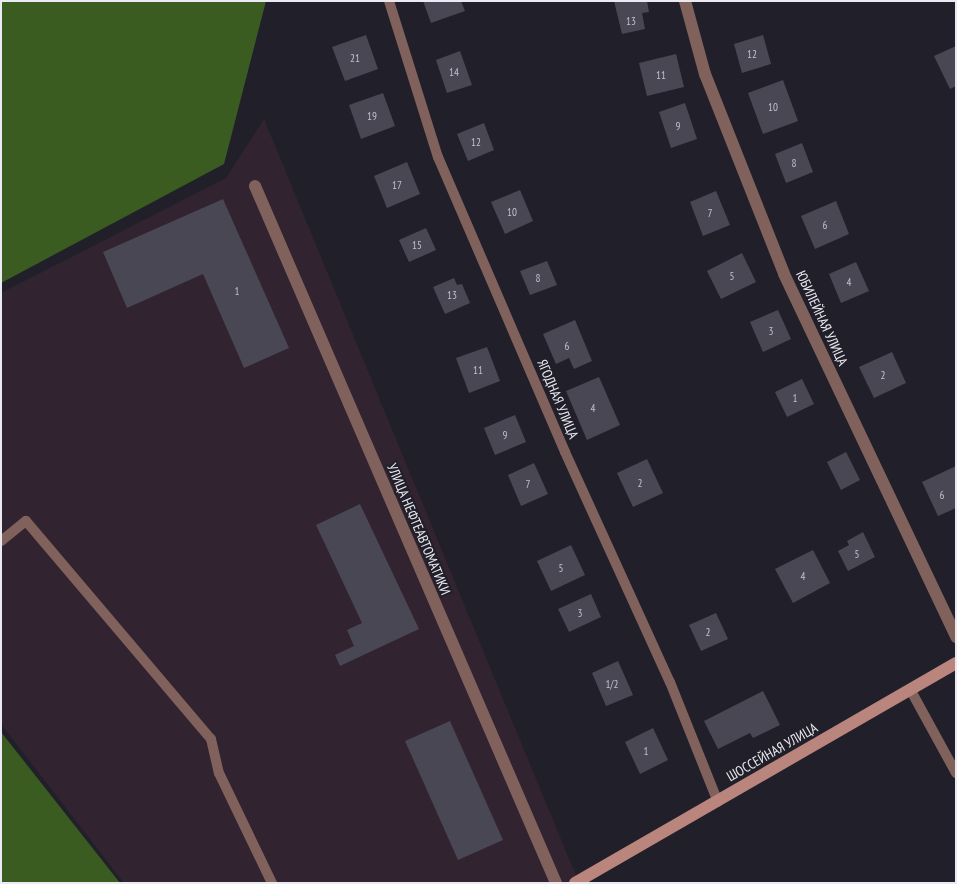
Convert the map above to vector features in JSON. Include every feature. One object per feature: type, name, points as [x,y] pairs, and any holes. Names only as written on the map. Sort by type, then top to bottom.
[{"type":"street","name":"ЮБИЛЕЙНАЯ УЛИЦА","points":[[685,1],[705,74],[784,274],[956,637]]},
{"type":"street","name":"УЛИЦА НЕФТЕАВТОМАТИКИ","points":[[255,186],[556,883]]},
{"type":"street","name":"ШОССЕЙНАЯ УЛИЦА","points":[[576,883],[956,663]]},
{"type":"lane","name":"ЯГОДНАЯ УЛИЦА","points":[[389,1],[438,157],[565,452],[670,682],[718,802]]},
{"type":"lane","points":[[1,541],[26,521],[211,739],[219,773],[272,883]]},
{"type":"lane","points":[[910,689],[956,773]]},
{"type":"shaded area","points":[[264,119],[579,883],[124,883],[1,724],[1,293],[226,178]]},
{"type":"green space","points":[[1,1],[266,1],[224,164],[1,283]]},
{"type":"green space","points":[[1,732],[120,883],[1,883]]},
{"type":"building","points":[[423,1],[461,1],[465,11],[431,23]]},
{"type":"building","points":[[614,1],[647,1],[649,12],[642,13],[645,29],[622,34]]},
{"type":"building","points":[[366,35],[378,69],[345,81],[332,47]]},
{"type":"building","points":[[763,35],[771,64],[742,73],[734,44]]},
{"type":"building","points":[[956,46],[956,86],[950,89],[934,56]]},
{"type":"building","points":[[460,51],[472,85],[447,93],[436,60]]},
{"type":"building","points":[[676,54],[684,87],[647,96],[639,63]]},
{"type":"building","points":[[783,80],[798,121],[763,134],[748,93]]},
{"type":"building","points":[[383,93],[395,126],[361,139],[349,105]]},
{"type":"building","points":[[685,103],[697,139],[671,148],[659,112]]},
{"type":"building","points":[[484,123],[494,150],[468,161],[457,134]]},
{"type":"building","points":[[802,143],[813,172],[786,183],[775,154]]},
{"type":"building","points":[[407,162],[420,194],[387,208],[374,176]]},
{"type":"building","points":[[520,190],[533,221],[505,234],[491,202]]},
{"type":"building","points":[[716,191],[730,225],[703,236],[690,202]]},
{"type":"building","points":[[223,199],[289,348],[244,368],[203,274],[127,308],[103,252]]},
{"type":"building","points":[[836,201],[849,234],[815,249],[801,216]]},
{"type":"building","points":[[426,228],[436,250],[409,262],[399,240]]},
{"type":"building","points":[[742,253],[756,282],[721,299],[707,271]]},
{"type":"building","points":[[547,261],[557,285],[530,295],[520,271]]},
{"type":"building","points":[[856,262],[869,291],[841,303],[829,274]]},
{"type":"building","points":[[454,278],[457,285],[462,284],[470,303],[445,314],[433,287]]},
{"type":"building","points":[[778,310],[791,339],[763,352],[750,322]]},
{"type":"building","points":[[575,320],[592,361],[574,369],[569,358],[556,364],[543,334]]},
{"type":"building","points":[[487,347],[500,381],[469,393],[456,358]]},
{"type":"building","points":[[892,352],[906,383],[874,398],[859,367]]},
{"type":"building","points":[[599,377],[620,425],[587,440],[566,391]]},
{"type":"building","points":[[802,379],[814,404],[787,417],[775,392]]},
{"type":"building","points":[[515,415],[526,442],[495,455],[484,428]]},
{"type":"building","points":[[846,452],[860,480],[841,490],[827,462]]},
{"type":"building","points":[[647,459],[663,493],[633,507],[617,473]]},
{"type":"building","points":[[534,463],[548,494],[521,506],[508,475]]},
{"type":"building","points":[[956,466],[956,508],[938,516],[922,482]]},
{"type":"building","points":[[360,504],[419,629],[340,666],[335,655],[354,646],[347,630],[362,623],[316,525]]},
{"type":"building","points":[[863,532],[875,557],[848,571],[838,551],[849,545],[847,541]]},
{"type":"building","points":[[571,545],[585,575],[551,591],[537,561]]},
{"type":"building","points":[[813,550],[830,583],[793,603],[775,569]]},
{"type":"building","points":[[591,594],[601,617],[569,632],[558,609]]},
{"type":"building","points":[[716,613],[728,639],[701,651],[689,625]]},
{"type":"building","points":[[618,661],[633,695],[606,706],[592,673]]},
{"type":"building","points":[[763,691],[780,725],[753,738],[750,733],[718,749],[704,721]]},
{"type":"building","points":[[450,721],[503,840],[458,860],[405,741]]},
{"type":"building","points":[[653,728],[668,760],[640,774],[625,742]]}]
